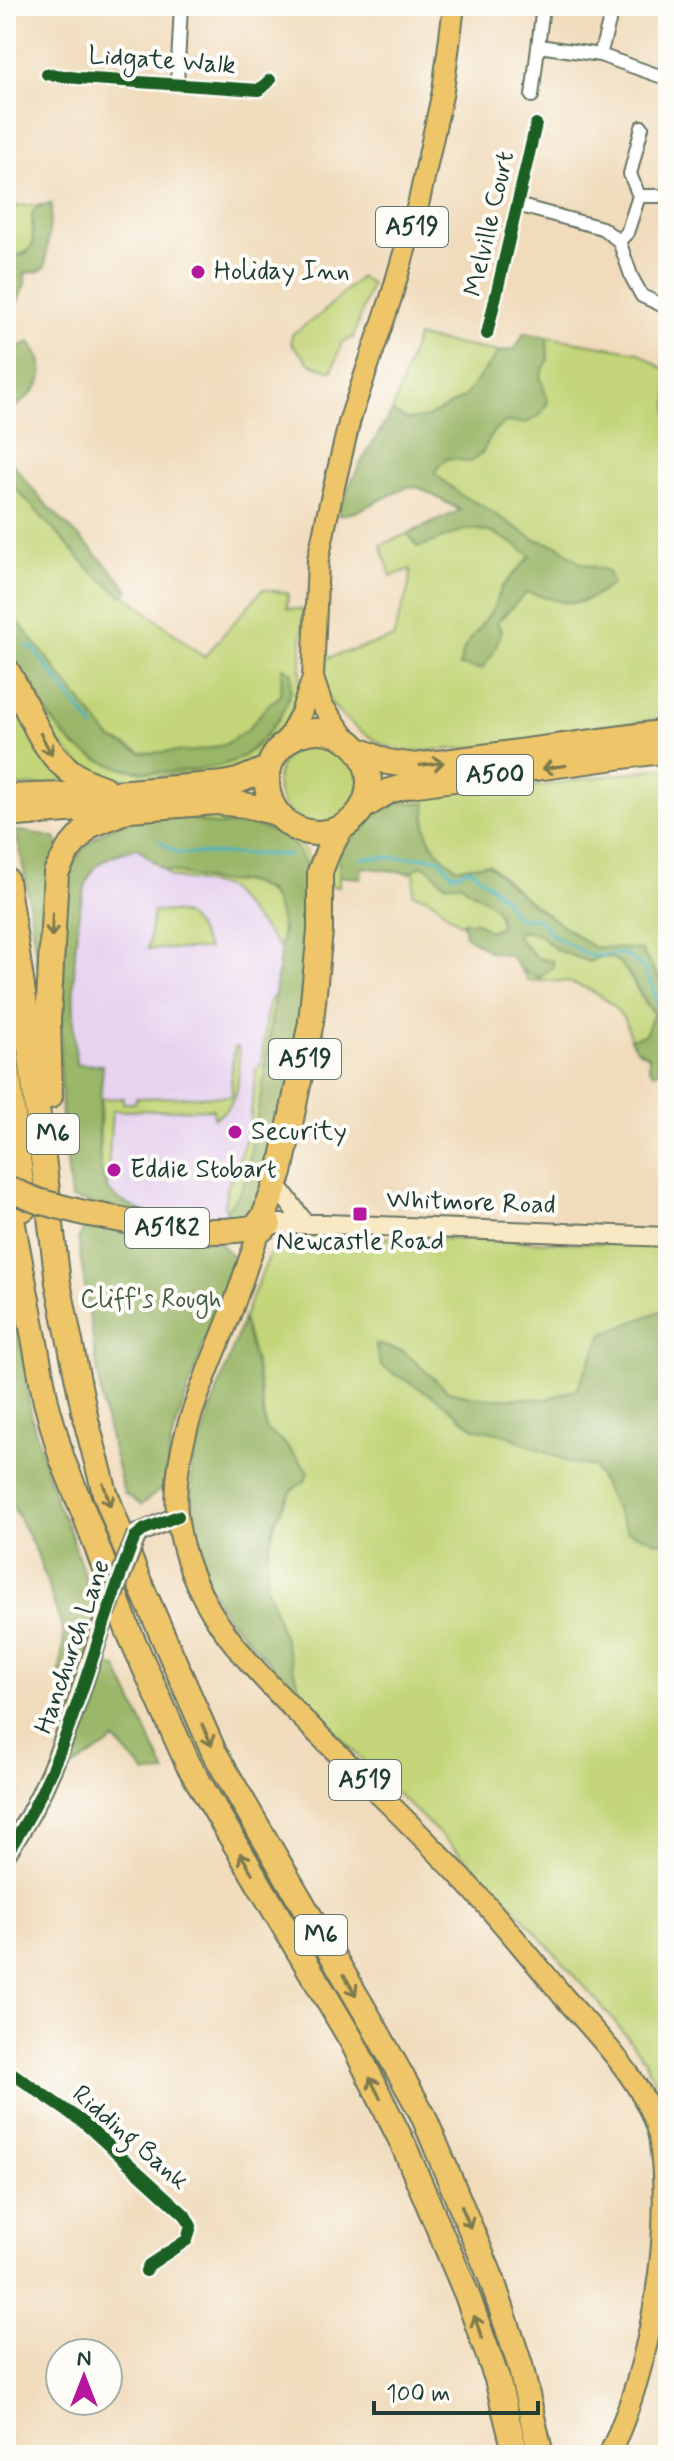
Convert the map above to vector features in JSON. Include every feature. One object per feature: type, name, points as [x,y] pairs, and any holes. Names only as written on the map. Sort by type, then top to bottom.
[{"type":"highway","name":"M6","points":[[6,669],[53,757],[83,781],[123,801],[231,803],[277,813]]},
{"type":"highway","points":[[312,731],[330,733],[352,745],[367,767],[369,777],[367,798],[354,819],[341,828],[320,834],[299,830],[277,813],[268,796],[267,777],[275,754],[286,742],[312,731]]},
{"type":"highway","name":"A500","points":[[352,745],[387,762],[415,766],[668,732]]},
{"type":"highway","name":"A500","points":[[363,807],[389,791],[410,785],[668,750]]},
{"type":"highway","name":"M6","points":[[13,806],[79,809],[238,781],[269,768]]},
{"type":"highway","name":"M6","points":[[86,1420],[53,1139],[49,1077],[48,1020],[54,883],[60,865],[77,837],[123,801]]},
{"type":"highway","name":"A519","points":[[320,872],[341,828]]},
{"type":"highway","name":"A519","points":[[261,1226],[272,1173],[283,1156],[311,1022],[320,931],[320,872],[313,852],[299,830]]},
{"type":"highway","name":"M6","points":[[6,880],[25,1007],[58,1283],[86,1420],[105,1493],[136,1575],[214,1752],[423,2115],[492,2280],[520,2365],[541,2455]]},
{"type":"highway","name":"M6","points":[[6,1058],[21,1191],[47,1366],[87,1520]]},
{"type":"highway","name":"A519","points":[[261,1226],[282,1192],[287,1175],[283,1156]]},
{"type":"highway","name":"M6","points":[[6,1187],[46,1402],[62,1459],[128,1630],[188,1764],[352,2041],[403,2144],[467,2295],[497,2379],[516,2455]]},
{"type":"highway","name":"A5182","points":[[6,1187],[38,1201],[84,1213],[193,1232],[215,1233],[261,1226]]},
{"type":"main road","name":"A519","points":[[286,742],[301,713],[313,678],[318,560],[344,442],[419,201],[443,91],[454,6]]},
{"type":"main road","name":"A519","points":[[313,678],[322,705],[352,745]]},
{"type":"main road","points":[[282,1192],[305,1224]]},
{"type":"main road","name":"Whitmore Road","points":[[261,1226],[305,1224],[668,1237]]},
{"type":"main road","name":"A519","points":[[261,1226],[234,1276],[236,1299],[183,1444],[176,1494],[190,1570],[205,1601],[238,1651],[470,1887],[588,2025],[646,2102],[659,2135],[664,2169],[667,2217],[664,2267],[657,2311],[632,2399],[609,2455]]},
{"type":"main road","name":"Hanchurch Lane","points":[[6,1854],[25,1827],[43,1791],[72,1720],[106,1613],[137,1534],[178,1516]]},
{"type":"street","points":[[177,84],[181,6]]},
{"type":"street","points":[[532,96],[543,6]]},
{"type":"street","points":[[600,55],[609,22],[609,6]]},
{"type":"street","points":[[539,46],[600,55],[668,79]]},
{"type":"street","name":"Lidgate Walk","points":[[47,74],[259,90],[270,80]]},
{"type":"street","name":"Melville Court","points":[[487,334],[536,124]]},
{"type":"street","points":[[619,241],[627,233],[639,196],[630,174],[642,127]]},
{"type":"street","points":[[639,196],[668,196]]},
{"type":"street","points":[[517,205],[602,228],[619,241],[642,296],[668,308]]},
{"type":"street","name":"Ridding Bank","points":[[6,2069],[83,2122],[185,2215],[191,2226],[187,2240],[149,2265],[146,2271]]},
{"type":"shaded area","name":"Eddie Stobart","points":[[138,848],[172,877],[226,887],[280,948],[265,1073],[235,1225],[151,1215],[123,1203],[107,1188],[99,1168],[103,1065],[76,1065],[74,974],[81,901],[93,870],[111,855]]},
{"type":"green space","points":[[52,204],[38,207],[34,242],[30,248],[6,258],[6,207]]},
{"type":"green space","points":[[52,204],[45,267],[25,273],[25,284],[17,303],[6,304],[6,258],[26,254],[33,245],[32,213],[38,207]]},
{"type":"green space","points":[[360,277],[371,284],[353,338],[342,342],[332,371],[310,364],[291,343],[292,334],[321,314]]},
{"type":"green space","points":[[524,333],[638,352],[668,372],[668,718],[556,733],[523,744],[408,752],[397,750],[363,732],[333,706],[325,688],[324,659],[393,638],[411,569],[391,576],[381,545],[461,511],[420,488],[409,486],[355,512],[338,515],[392,412],[417,337],[520,356]]},
{"type":"green space","points":[[524,333],[547,337],[548,360],[540,376],[548,402],[540,415],[526,423],[506,422],[493,432],[482,453],[471,462],[448,458],[435,474],[462,496],[534,539],[559,546],[579,562],[608,571],[612,584],[590,599],[571,603],[527,592],[497,622],[501,631],[494,652],[482,669],[459,666],[465,647],[493,609],[502,587],[531,556],[501,537],[475,529],[418,547],[408,534],[461,510],[420,488],[409,486],[355,512],[338,515],[355,475],[392,412],[408,420],[428,417],[463,398],[499,352],[515,349]]},
{"type":"green space","points":[[30,342],[42,366],[42,375],[34,391],[6,415],[6,374],[15,348]]},
{"type":"green space","points":[[6,456],[42,500],[129,590],[122,596],[91,571],[6,481]]},
{"type":"green space","points":[[6,472],[94,570],[204,657],[263,589],[288,593],[287,608],[303,610],[300,691],[288,721],[253,760],[235,769],[216,773],[118,779],[85,767],[58,741],[6,656],[6,643],[22,674],[75,747],[166,772],[207,767],[236,759],[279,719],[291,692],[281,696],[269,715],[204,760],[126,758],[6,623]]},
{"type":"green space","points":[[6,606],[110,738],[142,753],[196,751],[224,745],[248,729],[280,696],[283,667],[292,672],[290,693],[281,714],[268,732],[236,760],[197,770],[166,772],[115,766],[77,748],[37,698],[6,642]]},
{"type":"green space","points":[[6,690],[78,785],[6,786]]},
{"type":"green space","points":[[318,742],[334,746],[347,754],[355,767],[359,783],[355,799],[347,812],[334,820],[318,824],[302,820],[289,812],[281,799],[277,783],[281,767],[289,754],[302,746]]},
{"type":"green space","points":[[668,767],[668,993],[641,950],[593,947],[528,901],[489,864],[457,868],[447,861],[430,841],[425,803],[399,803],[343,847],[339,856],[339,887],[328,886],[329,865],[351,831],[396,798],[457,790],[524,788]]},
{"type":"green space","points":[[399,803],[426,803],[430,840],[441,855],[457,868],[488,864],[528,901],[593,947],[641,950],[668,993],[668,1075],[659,1070],[654,1073],[649,1068],[649,1056],[636,1049],[630,1039],[645,1035],[654,1013],[628,972],[611,958],[601,957],[589,962],[557,950],[537,933],[520,931],[516,936],[537,958],[553,961],[553,967],[539,978],[522,971],[510,956],[489,951],[465,935],[463,922],[477,922],[489,931],[500,926],[493,906],[462,884],[445,884],[421,865],[410,873],[362,867],[361,878],[339,876],[339,856],[343,847],[384,807]]},
{"type":"green space","points":[[214,812],[256,816],[297,840],[310,863],[308,890],[228,826],[178,816]]},
{"type":"green space","points":[[178,816],[214,825],[252,825],[280,834],[295,846],[306,866],[310,935],[294,1055],[266,1185],[246,1218],[229,1219],[226,1211],[241,1191],[247,1171],[265,1073],[283,931],[276,904],[268,891],[248,882],[213,881],[163,869],[137,848],[103,861],[94,869],[86,885],[80,907],[74,963],[75,1045],[76,1064],[103,1065],[99,1148],[103,1179],[117,1198],[151,1215],[71,1199],[62,1116],[60,1057],[65,883],[80,853],[96,837],[115,825],[145,817]]},
{"type":"green space","points":[[16,831],[55,838],[59,848],[46,964],[37,965]]},
{"type":"green space","points":[[421,865],[445,884],[462,884],[487,901],[497,911],[500,926],[489,932],[477,922],[464,925],[430,899],[413,894],[415,874],[410,873]]},
{"type":"green space","points":[[163,869],[212,881],[240,881],[259,887],[278,908],[280,948],[226,887],[171,877]]},
{"type":"green space","points":[[153,911],[183,914],[193,922],[208,949],[148,949]]},
{"type":"green space","points":[[520,931],[537,933],[557,950],[611,958],[623,965],[646,1005],[655,1013],[645,1035],[630,1039],[628,1028],[616,1009],[588,989],[567,982],[528,980],[522,971],[539,977],[537,958],[516,936]]},
{"type":"green space","points":[[274,996],[265,1073],[247,1171],[241,1191],[226,1211],[227,1186],[249,1128],[256,1070],[262,1061],[266,1016]]},
{"type":"green space","points":[[235,1047],[239,1051],[237,1089],[230,1105],[214,1118],[213,1109],[112,1111],[107,1188],[99,1168],[101,1099],[123,1098],[123,1103],[135,1103],[136,1098],[232,1096],[231,1072]]},
{"type":"green space","name":"Cliff's Rough","points":[[85,1227],[147,1237],[218,1242],[233,1257],[171,1442],[164,1487],[141,1505],[124,1493],[104,1415],[78,1239]]},
{"type":"green space","points":[[278,1235],[668,1245],[668,2115],[645,2060],[607,2012],[501,1893],[303,1699],[266,1584],[267,1555],[275,1521],[292,1489],[305,1481],[308,1471],[283,1442],[266,1431],[256,1367],[243,1319]]},
{"type":"green space","points":[[6,1250],[32,1419],[57,1504],[70,1531],[98,1619],[86,1649],[104,1665],[117,1668],[166,1773],[146,1774],[115,1740],[54,1780],[70,1728],[69,1696],[60,1674],[64,1634],[37,1553],[6,1493]]},
{"type":"green space","points":[[668,1308],[668,1542],[658,1542],[627,1531],[594,1467],[570,1463],[506,1435],[474,1428],[438,1399],[381,1366],[375,1344],[403,1351],[448,1391],[479,1398],[547,1399],[577,1389],[603,1334]]},
{"type":"green space","points":[[243,1319],[256,1367],[266,1430],[283,1442],[308,1471],[305,1481],[292,1490],[275,1521],[267,1555],[266,1584],[303,1699],[225,1615],[195,1552],[191,1466]]},
{"type":"waterway","points":[[26,647],[32,647],[94,728]]},
{"type":"waterway","points":[[160,842],[178,853],[289,855]]},
{"type":"waterway","points":[[361,858],[429,857],[440,859],[452,874],[471,869],[502,896],[519,918],[537,918],[554,936],[590,956],[624,954],[645,969],[661,1018],[663,1045],[668,1052]]},
{"type":"cycle path","points":[[47,74],[259,90],[270,80]]},
{"type":"cycle path","points":[[487,334],[536,124]]},
{"type":"cycle path","points":[[6,1854],[48,1779],[64,1740],[135,1537],[145,1529],[178,1516]]},
{"type":"cycle path","points":[[6,2069],[83,2122],[185,2215],[191,2226],[187,2240],[149,2265],[146,2271]]},
{"type":"place","name":"Holiday Inn","points":[[198,272]]},
{"type":"place","name":"Security","points":[[235,1132]]},
{"type":"place","name":"Eddie Stobart","points":[[114,1170]]},
{"type":"place","name":"Newcastle Road","points":[[360,1214]]}]
